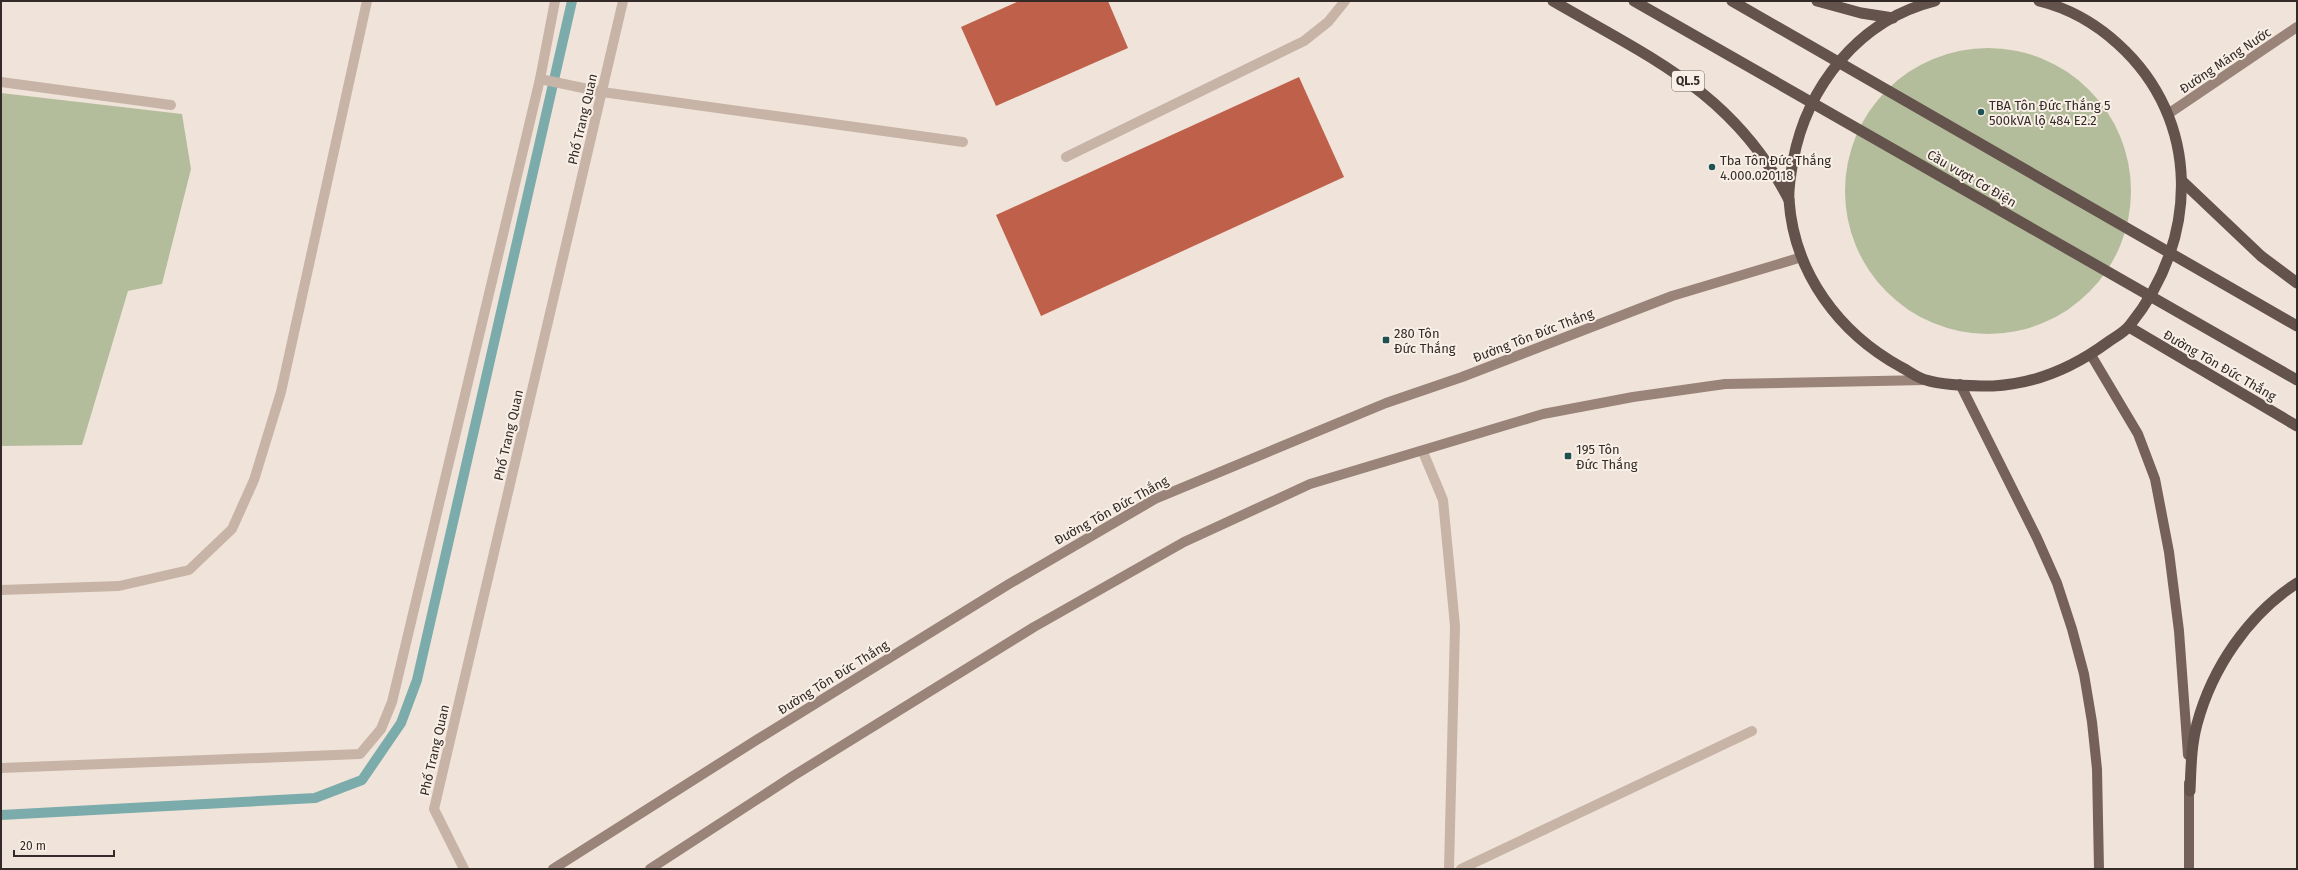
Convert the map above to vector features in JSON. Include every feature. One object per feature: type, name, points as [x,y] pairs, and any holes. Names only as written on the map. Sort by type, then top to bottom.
[{"type":"highway","name":"QL.5","points":[[1553,1],[1669,68],[1700,90],[1744,131],[1776,174],[1789,200]]},
{"type":"highway","name":"Cầu vượt Cơ Điện","points":[[1634,1],[2297,380]]},
{"type":"highway","points":[[1732,1],[2297,326]]},
{"type":"highway","points":[[1817,1],[1861,13],[1893,18]]},
{"type":"highway","points":[[1935,1],[1922,4],[1893,18],[1860,41],[1843,57],[1823,82],[1807,110],[1797,140],[1789,200],[1794,230],[1802,257],[1813,284],[1829,308],[1848,330],[1870,348],[1926,380],[1994,386],[2028,381],[2060,371],[2091,355],[2129,327],[2160,280],[2173,248],[2181,215],[2182,181],[2178,147],[2168,114],[2152,84],[2131,56],[2106,34],[2077,16],[2046,2]]},
{"type":"highway","points":[[2182,181],[2261,256],[2297,284]]},
{"type":"highway","name":"Đường Tôn Đức Thắng","points":[[2129,327],[2297,426]]},
{"type":"highway","points":[[2190,791],[2191,758],[2196,725],[2207,694],[2222,664],[2240,636],[2261,612],[2297,583]]},
{"type":"main road","name":"Đường Máng Nước","points":[[2168,114],[2297,27]]},
{"type":"main road","name":"Đường Tôn Đức Thắng","points":[[553,869],[758,739],[1003,588],[1155,499],[1386,403],[1462,377],[1672,296],[1802,257]]},
{"type":"main road","points":[[2091,355],[2138,434],[2155,479],[2169,552],[2179,631],[2186,711],[2190,791],[2189,869]]},
{"type":"main road","points":[[650,869],[793,776],[1021,636],[1184,542],[1310,484],[1423,452],[1469,435],[1543,414],[1671,392],[1724,384],[1926,380]]},
{"type":"main road","points":[[1960,384],[2037,538],[2057,583],[2072,629],[2084,674],[2092,722],[2097,769],[2098,869]]},
{"type":"street","points":[[1,590],[119,586],[189,570],[232,529],[254,480],[281,392],[367,1]]},
{"type":"street","points":[[1,768],[360,754],[381,729],[394,694],[544,79],[555,1]]},
{"type":"street","name":"Phố Trang Quan","points":[[464,869],[434,809],[623,1]]},
{"type":"street","points":[[1066,157],[1304,41],[1328,22],[1345,1]]},
{"type":"street","points":[[544,79],[602,92],[963,142]]},
{"type":"street","points":[[1,82],[171,105]]},
{"type":"street","points":[[1423,452],[1443,500],[1455,626],[1449,869]]},
{"type":"street","points":[[1461,869],[1752,731]]},
{"type":"green space","points":[[1988,48],[2016,51],[2043,59],[2079,80],[2099,100],[2114,124],[2125,149],[2131,191],[2128,219],[2120,246],[2099,282],[2079,302],[2055,317],[2030,328],[1988,334],[1960,331],[1933,323],[1897,302],[1877,282],[1862,258],[1851,233],[1845,191],[1848,163],[1856,136],[1877,100],[1897,80],[1921,65],[1946,54]]},
{"type":"green space","points":[[1,93],[182,114],[191,169],[162,284],[128,291],[82,445],[1,446]]},
{"type":"building","points":[[1019,1],[1108,1],[1128,48],[996,106],[961,27]]},
{"type":"building","points":[[1299,77],[1344,177],[1041,316],[996,215]]},
{"type":"waterway","points":[[1,815],[315,798],[362,780],[401,723],[417,680],[572,1]]},
{"type":"place","name":"TBA Tôn Đức Thắng 5 500kVA lộ 484 E2.2","points":[[1981,112]]},
{"type":"place","name":"Tba Tôn Đức Thắng 4.000.020118","points":[[1712,167]]},
{"type":"place","name":"280 Tôn Đức Thắng","points":[[1386,340]]},
{"type":"place","name":"195 Tôn Đức Thắng","points":[[1568,456]]}]
